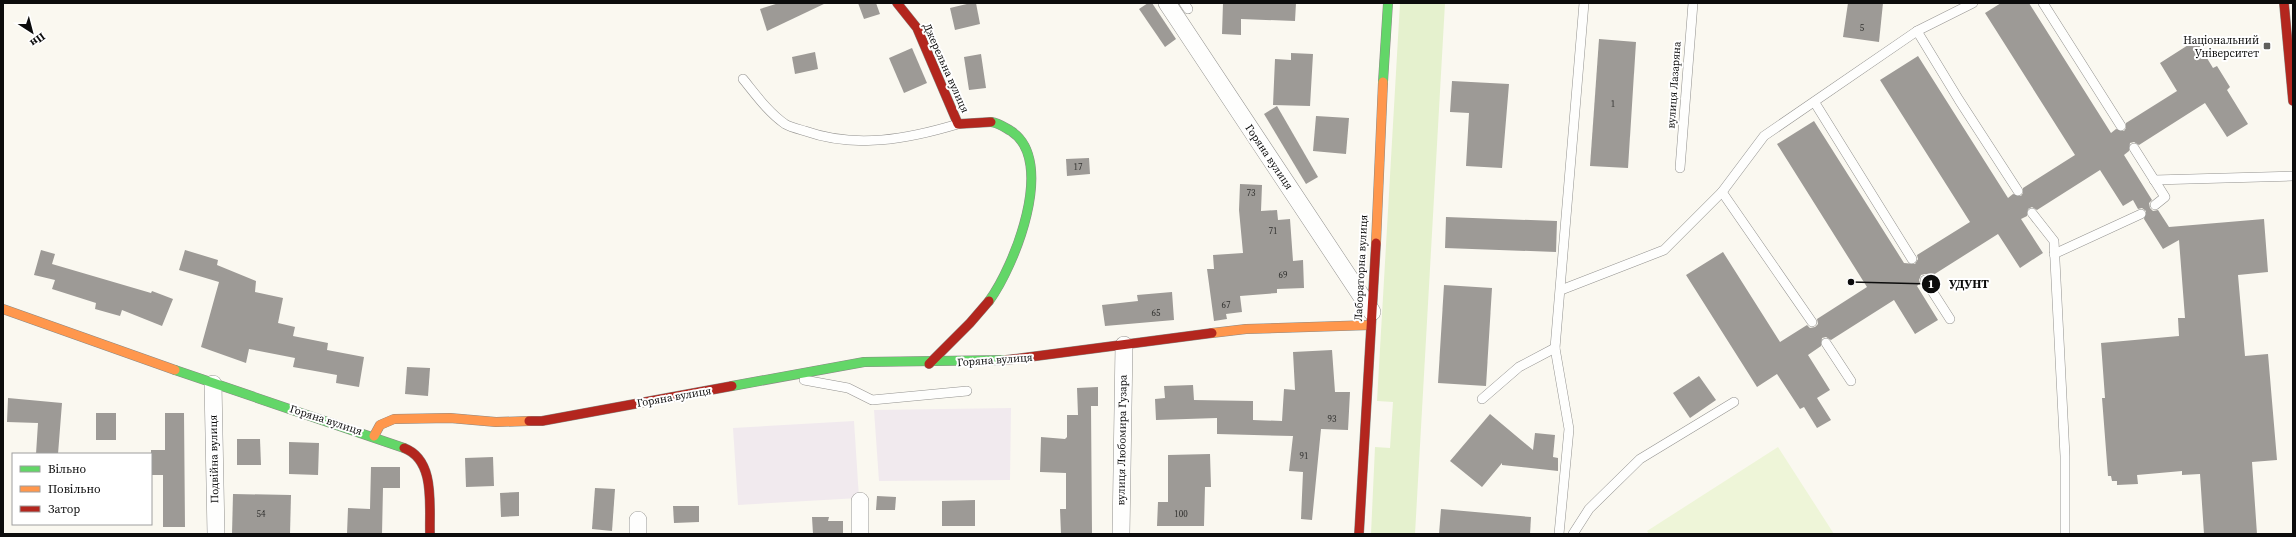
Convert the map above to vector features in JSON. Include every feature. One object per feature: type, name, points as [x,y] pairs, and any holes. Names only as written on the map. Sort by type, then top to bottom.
[{"type":"street","name":"Джерельна вулиця","points":[[897,3],[917,28],[958,124]]},
{"type":"street","name":"Горяна вулиця","points":[[3,309],[213,384],[374,436],[380,425],[394,419],[450,418],[496,422],[542,421],[864,362],[929,364],[993,362],[1246,329],[1371,318],[1166,3]]},
{"type":"street","name":"Лабораторна вулиця","points":[[1359,534],[1381,108],[1388,3]]},
{"type":"street","points":[[2284,3],[2293,101]]},
{"type":"street","points":[[929,364],[990,299],[1006,276],[1018,246],[1032,190],[1026,147],[1015,132],[999,123],[958,124]]},
{"type":"street","name":"вулиця Любомира Гузара","points":[[1120,534],[1124,345]]},
{"type":"street","name":"Подвійна вулиця","points":[[213,384],[216,534]]},
{"type":"street","points":[[374,436],[410,450],[419,458],[426,472],[429,491],[430,534]]},
{"type":"street","points":[[860,501],[860,534]]},
{"type":"lane","points":[[1559,534],[1570,430],[1555,348],[1561,290],[1565,213],[1584,3]]},
{"type":"lane","name":"вулиця Лазаряна","points":[[1680,168],[1693,3]]},
{"type":"lane","points":[[1561,290],[1664,250],[1722,192],[1764,136],[1815,103],[1917,31],[1973,3]]},
{"type":"lane","points":[[2043,3],[2121,126]]},
{"type":"lane","points":[[1917,31],[1959,100],[2018,191]]},
{"type":"lane","points":[[743,79],[771,113],[786,125],[813,134],[843,140],[871,142],[909,136],[958,124]]},
{"type":"lane","points":[[1815,103],[1912,259]]},
{"type":"lane","points":[[2134,148],[2165,197],[2155,205]]},
{"type":"lane","points":[[2154,180],[2293,176]]},
{"type":"lane","points":[[1722,192],[1812,322]]},
{"type":"lane","points":[[2032,213],[2054,241],[2065,456],[2065,534]]},
{"type":"lane","points":[[2054,254],[2142,214]]},
{"type":"lane","points":[[1925,280],[1950,319]]},
{"type":"lane","points":[[1826,343],[1851,381]]},
{"type":"lane","points":[[1482,399],[1519,367],[1555,348]]},
{"type":"lane","points":[[787,377],[848,388],[872,400],[967,391]]},
{"type":"lane","points":[[1573,534],[1589,509],[1640,459],[1734,402]]},
{"type":"shaded area","points":[[1011,408],[1010,480],[879,481],[874,410]]},
{"type":"shaded area","points":[[854,421],[859,498],[738,505],[733,428]]},
{"type":"green space","points":[[1400,3],[1445,3],[1415,534],[1371,534],[1375,447],[1390,448],[1393,402],[1377,401]]},
{"type":"green space","points":[[1778,447],[1834,534],[1649,534],[1647,531]]},
{"type":"building","points":[[779,3],[826,3],[767,31],[760,9]]},
{"type":"building","points":[[858,3],[876,3],[880,14],[864,19]]},
{"type":"building","points":[[976,3],[980,24],[955,30],[950,8]]},
{"type":"building","points":[[1148,3],[1152,3],[1176,39],[1165,47],[1139,9]]},
{"type":"building","points":[[1223,3],[1296,3],[1295,21],[1241,19],[1241,35],[1222,34]]},
{"type":"building","points":[[1848,3],[1883,3],[1879,42],[1843,37]]},
{"type":"building","points":[[2001,3],[2029,3],[2111,133],[2116,129],[2124,131],[2126,128],[2126,123],[2177,91],[2160,63],[2196,40],[2213,68],[2217,66],[2230,87],[2227,90],[2248,124],[2227,137],[2205,103],[2139,145],[2134,142],[2130,143],[2129,151],[2124,155],[2152,200],[2149,203],[2150,208],[2153,211],[2158,210],[2169,227],[2264,219],[2268,272],[2238,275],[2245,356],[2268,354],[2277,460],[2252,462],[2257,534],[2204,534],[2200,474],[2182,475],[2182,471],[2137,475],[2138,484],[2117,485],[2117,481],[2112,481],[2111,476],[2108,476],[2102,398],[2105,398],[2101,343],[2179,336],[2178,318],[2185,318],[2179,240],[2163,249],[2144,219],[2146,211],[2142,208],[2138,209],[2133,200],[2123,206],[2100,170],[2037,210],[2032,207],[2028,209],[2027,216],[2021,219],[2043,253],[2020,268],[1998,234],[1930,277],[1925,274],[1921,275],[1919,280],[1920,283],[1917,286],[1938,320],[1915,334],[1894,300],[1831,340],[1826,337],[1822,338],[1821,346],[1808,355],[1830,390],[1817,398],[1831,420],[1817,428],[1804,407],[1800,409],[1777,374],[1757,387],[1686,275],[1723,252],[1780,342],[1807,325],[1810,328],[1815,327],[1818,324],[1817,319],[1867,287],[1777,144],[1814,121],[1904,263],[1915,264],[1918,259],[1917,255],[1970,222],[1880,80],[1918,56],[2008,198],[2013,194],[2021,196],[2023,193],[2023,188],[2075,155],[1985,13]]},
{"type":"building","points":[[1599,39],[1636,42],[1628,168],[1590,166]]},
{"type":"building","points":[[912,48],[927,83],[904,93],[889,58]]},
{"type":"building","points":[[815,52],[818,69],[795,74],[792,57]]},
{"type":"building","points":[[1291,53],[1313,54],[1310,106],[1273,105],[1275,59],[1291,60]]},
{"type":"building","points":[[981,54],[986,88],[969,90],[964,57]]},
{"type":"building","points":[[1452,81],[1509,84],[1502,168],[1466,166],[1469,113],[1450,112]]},
{"type":"building","points":[[1277,106],[1318,177],[1306,184],[1264,114]]},
{"type":"building","points":[[1316,116],[1349,118],[1346,154],[1313,151]]},
{"type":"building","points":[[1089,158],[1090,174],[1067,176],[1066,159]]},
{"type":"building","points":[[1240,184],[1262,185],[1261,211],[1277,210],[1278,220],[1290,219],[1293,261],[1303,260],[1304,288],[1277,289],[1277,293],[1240,296],[1242,312],[1226,314],[1227,319],[1214,321],[1207,269],[1214,269],[1213,255],[1243,253],[1239,210]]},
{"type":"building","points":[[1446,217],[1557,221],[1556,252],[1445,248]]},
{"type":"building","points":[[41,250],[55,254],[52,264],[151,293],[152,291],[173,299],[162,326],[122,310],[120,316],[95,309],[96,303],[52,289],[55,280],[34,275]]},
{"type":"building","points":[[185,250],[218,260],[217,265],[256,281],[255,292],[283,298],[278,323],[295,327],[293,336],[328,343],[327,350],[364,357],[359,387],[336,383],[337,375],[293,367],[295,358],[249,349],[246,363],[201,347],[219,282],[179,270]]},
{"type":"building","points":[[1444,285],[1492,288],[1486,386],[1438,383]]},
{"type":"building","points":[[1172,292],[1174,320],[1105,326],[1102,305],[1138,301],[1137,295]]},
{"type":"building","points":[[1332,350],[1335,392],[1350,392],[1348,430],[1321,429],[1312,520],[1301,519],[1303,472],[1289,471],[1293,436],[1217,434],[1217,418],[1156,420],[1155,399],[1165,398],[1164,386],[1193,385],[1194,400],[1253,401],[1253,420],[1282,421],[1284,389],[1295,390],[1293,352]]},
{"type":"building","points":[[407,367],[430,368],[428,396],[405,394]]},
{"type":"building","points":[[1699,376],[1716,400],[1690,418],[1673,393]]},
{"type":"building","points":[[1098,387],[1098,406],[1091,406],[1092,534],[1061,534],[1060,509],[1066,509],[1066,473],[1040,472],[1041,437],[1065,439],[1067,437],[1067,415],[1078,415],[1077,388]]},
{"type":"building","points":[[8,398],[62,403],[58,453],[36,453],[38,423],[7,422]]},
{"type":"building","points":[[96,413],[116,413],[116,440],[96,440]]},
{"type":"building","points":[[165,413],[184,413],[185,527],[163,527],[163,475],[152,475],[151,450],[165,450]]},
{"type":"building","points":[[1490,414],[1533,450],[1535,433],[1555,435],[1553,457],[1558,458],[1558,471],[1502,465],[1502,463],[1482,487],[1450,461]]},
{"type":"building","points":[[237,439],[260,439],[261,465],[237,465]]},
{"type":"building","points":[[289,442],[319,443],[318,475],[289,474]]},
{"type":"building","points":[[1210,454],[1211,487],[1205,487],[1204,526],[1157,526],[1158,502],[1168,502],[1168,455]]},
{"type":"building","points":[[493,457],[494,486],[466,487],[465,458]]},
{"type":"building","points":[[371,467],[400,467],[400,488],[383,488],[382,534],[347,534],[348,508],[370,509]]},
{"type":"building","points":[[595,488],[615,489],[612,531],[592,529]]},
{"type":"building","points":[[519,492],[519,516],[501,517],[500,493]]},
{"type":"building","points":[[233,494],[291,495],[290,534],[232,534]]},
{"type":"building","points":[[877,496],[896,497],[895,510],[876,510]]},
{"type":"building","points":[[975,500],[975,526],[942,526],[942,501]]},
{"type":"building","points":[[673,506],[699,506],[699,522],[674,523]]},
{"type":"building","points":[[1441,509],[1531,517],[1530,534],[1439,534]]},
{"type":"building","points":[[812,517],[829,517],[828,521],[843,521],[843,534],[813,534]]},
{"type":"traffic: fast","points":[[1383,82],[1388,3]]},
{"type":"traffic: fast","points":[[989,301],[999,285],[1019,240],[1027,214],[1031,189],[1030,165],[1024,146],[1011,131],[999,124],[991,122]]},
{"type":"traffic: fast","points":[[732,386],[864,362],[1006,360]]},
{"type":"traffic: fast","points":[[175,370],[404,448]]},
{"type":"traffic: slow","points":[[1376,243],[1383,82]]},
{"type":"traffic: slow","points":[[3,309],[175,370]]},
{"type":"traffic: slow","points":[[1212,333],[1246,329],[1371,325]]},
{"type":"traffic: slow","points":[[374,436],[380,425],[394,419],[450,418],[496,422],[529,421]]},
{"type":"traffic: jam","points":[[897,3],[917,28],[958,124],[991,122]]},
{"type":"traffic: jam","points":[[2284,3],[2293,101]]},
{"type":"traffic: jam","points":[[1359,534],[1376,243]]},
{"type":"traffic: jam","points":[[929,364],[970,323],[989,301]]},
{"type":"traffic: jam","points":[[1006,360],[1212,333]]},
{"type":"traffic: jam","points":[[529,421],[542,421],[732,386]]},
{"type":"traffic: jam","points":[[404,448],[414,454],[426,473],[430,498],[430,534]]},
{"type":"place","name":"Національний Університет","points":[[2267,46]]},
{"type":"place","name":"УДУНТ","points":[[1851,282]]}]
